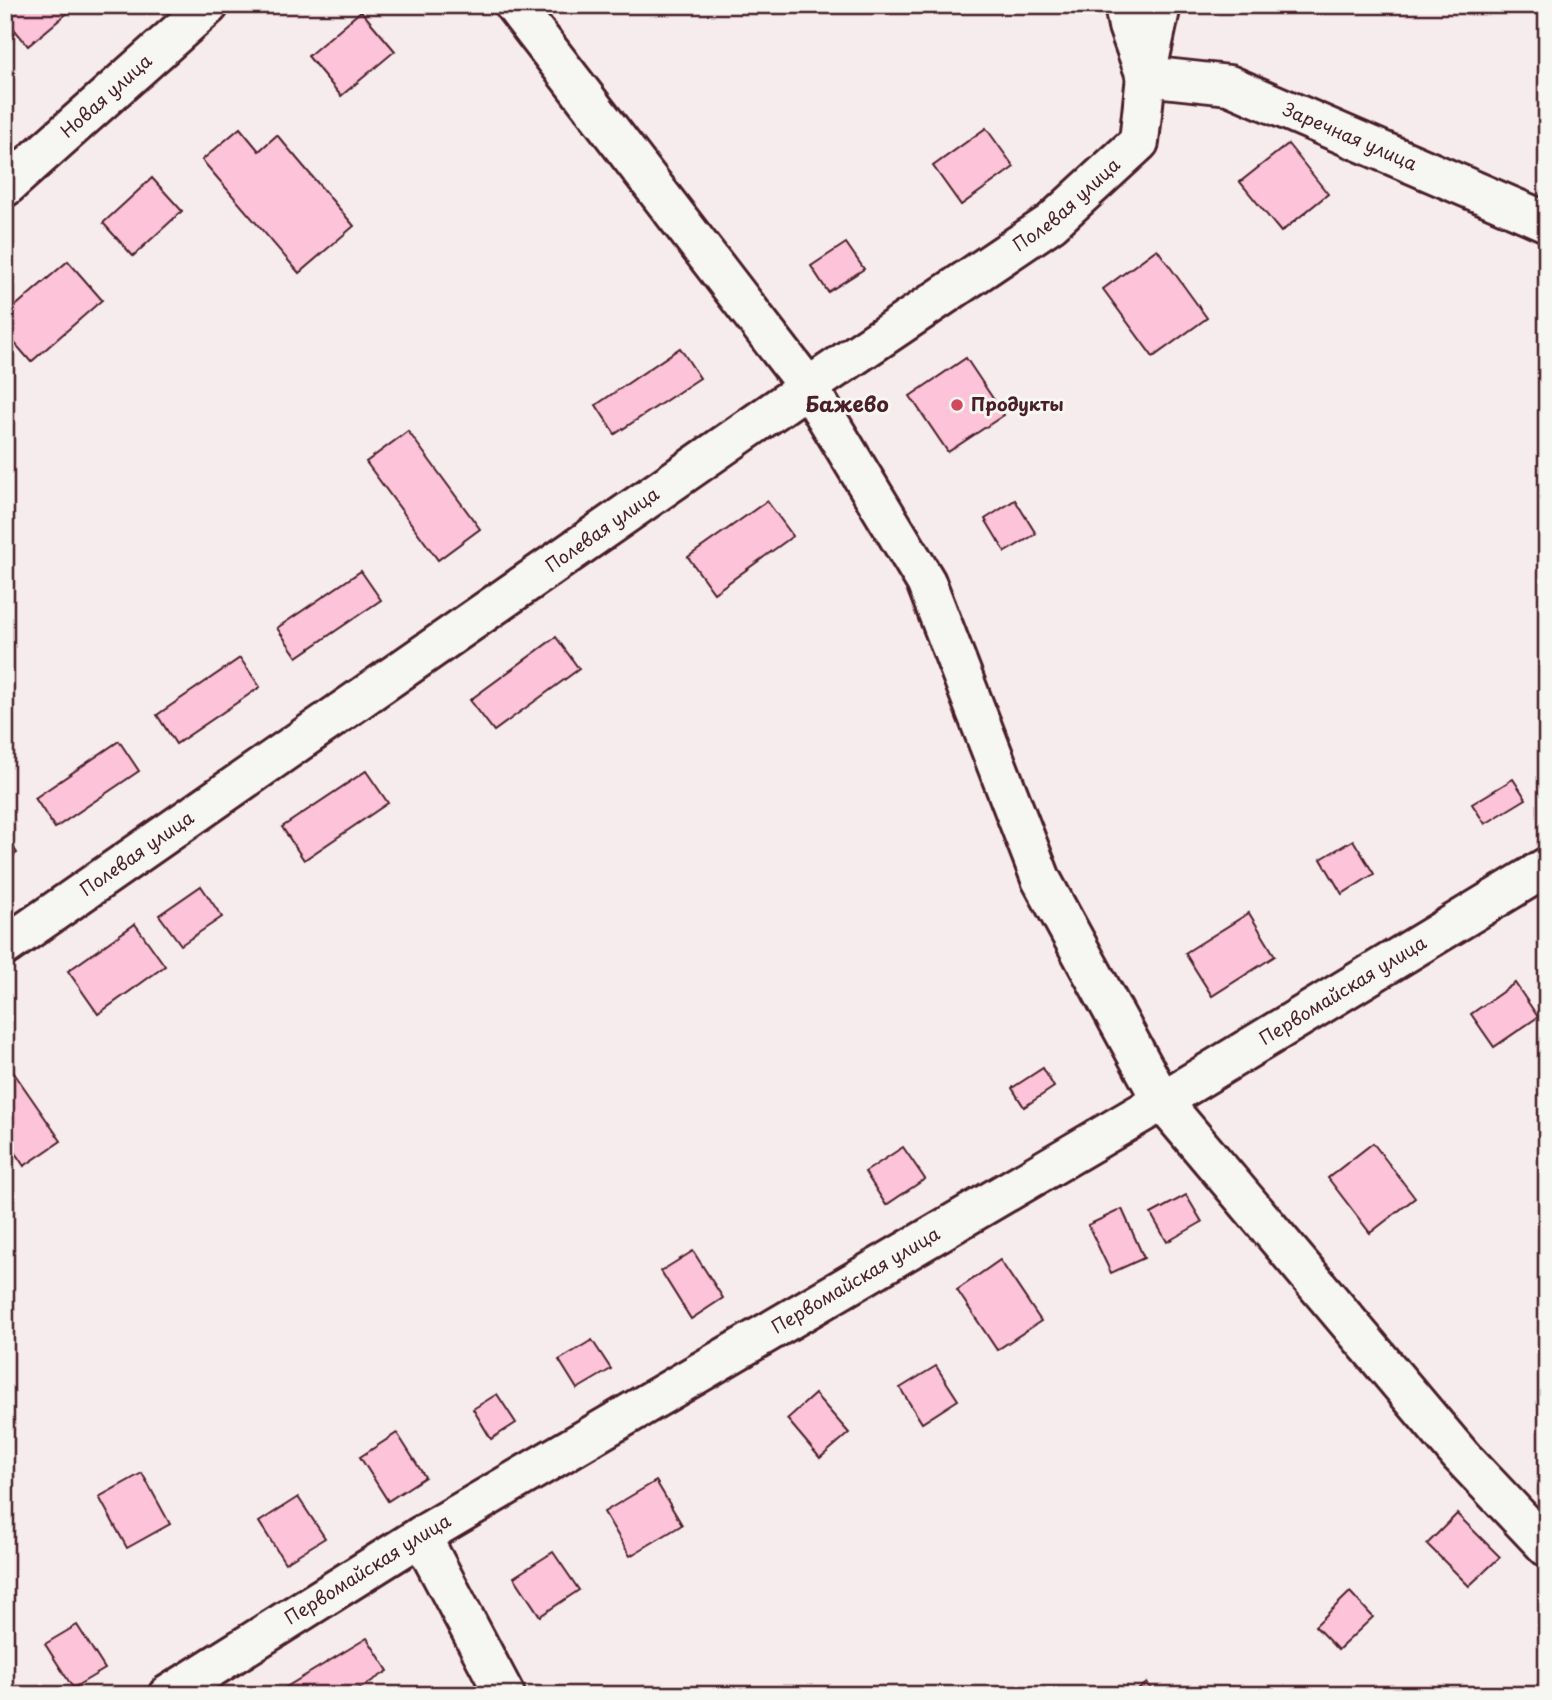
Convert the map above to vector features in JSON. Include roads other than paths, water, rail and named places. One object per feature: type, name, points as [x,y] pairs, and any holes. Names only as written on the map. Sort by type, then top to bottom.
[{"type":"street","name":"Новая улица","points":[[5,187],[209,5]]},
{"type":"street","points":[[514,5],[808,387],[926,582],[1041,879],[1162,1101],[1461,1456],[1547,1548]]},
{"type":"street","points":[[1124,5],[1128,26],[1146,76]]},
{"type":"street","name":"Полевая улица","points":[[5,946],[808,387],[1051,223],[1139,142],[1146,76],[1161,5]]},
{"type":"street","name":"Заречная улица","points":[[1146,76],[1229,85],[1547,222]]},
{"type":"street","name":"Первомайская улица","points":[[168,1695],[421,1536],[1162,1101],[1547,867]]},
{"type":"street","points":[[421,1536],[505,1695]]},
{"type":"place","name":"Продукты","points":[[957,405]]},
{"type":"district","name":"Бажево","points":[[847,405]]}]
